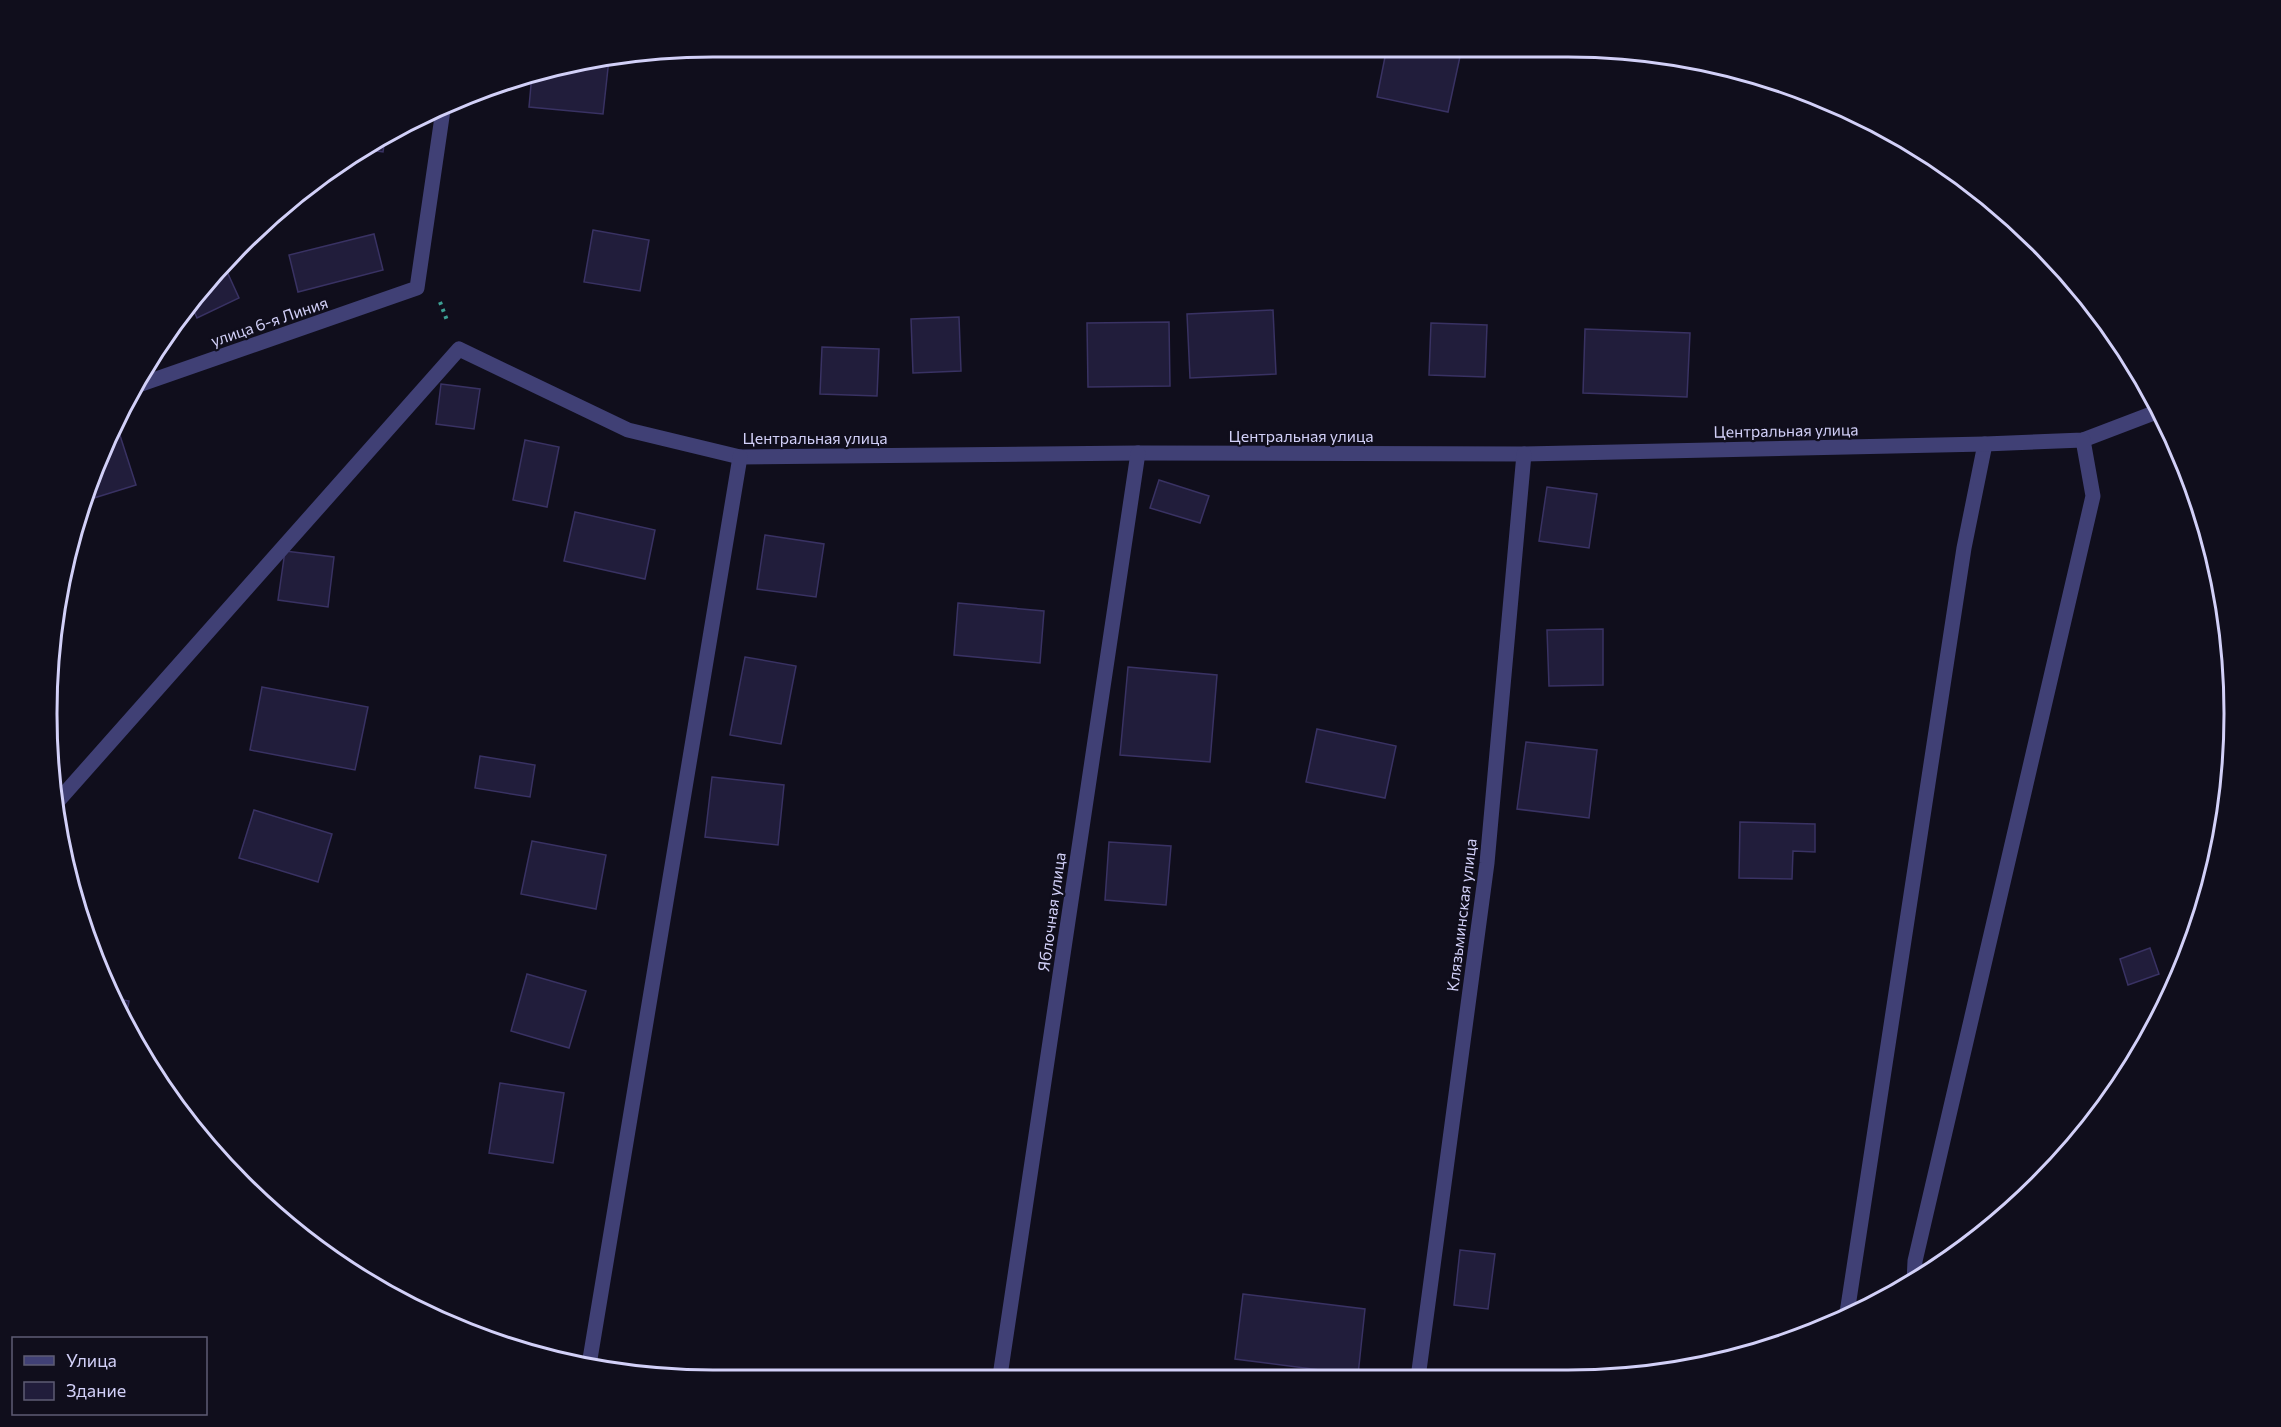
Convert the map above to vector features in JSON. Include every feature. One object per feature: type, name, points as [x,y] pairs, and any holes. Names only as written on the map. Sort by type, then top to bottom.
[{"type":"street","points":[[417,288],[442,116]]},
{"type":"street","name":"улица 6-я Линия","points":[[147,382],[417,288]]},
{"type":"street","points":[[63,796],[459,349]]},
{"type":"street","name":"Центральная улица","points":[[459,349],[628,430],[740,457],[1138,453],[1524,454],[1985,444],[2083,440],[2151,414]]},
{"type":"street","points":[[1915,1270],[2093,496],[2083,440]]},
{"type":"street","points":[[1849,1306],[1964,548],[1985,444]]},
{"type":"street","name":"Яблочная улица","points":[[1001,1370],[1138,453]]},
{"type":"street","name":"Клязьминская улица","points":[[1419,1370],[1487,863],[1524,454]]},
{"type":"street","points":[[591,1358],[740,457]]},
{"type":"path","points":[[417,288],[436,292],[459,349]]},
{"type":"building","points":[[1385,57],[1460,57],[1448,112],[1377,97]]},
{"type":"building","points":[[608,66],[603,114],[529,107],[531,83]]},
{"type":"building","points":[[384,146],[383,152],[376,151]]},
{"type":"building","points":[[593,230],[649,240],[640,291],[584,282]]},
{"type":"building","points":[[374,234],[383,270],[298,292],[289,255]]},
{"type":"building","points":[[228,273],[239,298],[197,318],[194,312]]},
{"type":"building","points":[[1273,310],[1276,374],[1190,378],[1187,314]]},
{"type":"building","points":[[959,317],[961,371],[913,373],[911,319]]},
{"type":"building","points":[[1169,322],[1170,386],[1088,387],[1087,323]]},
{"type":"building","points":[[1431,323],[1487,325],[1485,377],[1429,375]]},
{"type":"building","points":[[1585,329],[1690,333],[1687,397],[1583,393]]},
{"type":"building","points":[[822,347],[879,349],[877,396],[820,394]]},
{"type":"building","points":[[441,384],[480,389],[474,429],[436,424]]},
{"type":"building","points":[[120,434],[136,485],[93,498]]},
{"type":"building","points":[[525,440],[559,447],[547,507],[513,500]]},
{"type":"building","points":[[1159,480],[1209,496],[1200,523],[1150,508]]},
{"type":"building","points":[[1547,487],[1597,494],[1589,548],[1539,541]]},
{"type":"building","points":[[575,512],[655,530],[645,579],[564,561]]},
{"type":"building","points":[[765,535],[824,544],[816,597],[757,589]]},
{"type":"building","points":[[285,551],[334,557],[328,607],[278,600]]},
{"type":"building","points":[[958,603],[1044,611],[1040,663],[954,655]]},
{"type":"building","points":[[1603,629],[1603,685],[1549,686],[1547,630]]},
{"type":"building","points":[[745,657],[796,666],[781,744],[730,735]]},
{"type":"building","points":[[1128,667],[1217,675],[1210,762],[1120,755]]},
{"type":"building","points":[[262,687],[368,707],[355,770],[250,750]]},
{"type":"building","points":[[1317,729],[1396,746],[1385,798],[1306,782]]},
{"type":"building","points":[[1526,742],[1597,750],[1589,818],[1517,809]]},
{"type":"building","points":[[480,756],[535,765],[530,797],[475,788]]},
{"type":"building","points":[[712,777],[784,785],[778,845],[705,837]]},
{"type":"building","points":[[254,810],[332,834],[318,882],[239,858]]},
{"type":"building","points":[[1740,822],[1815,824],[1815,852],[1793,851],[1792,879],[1739,878]]},
{"type":"building","points":[[532,841],[606,855],[596,909],[521,894]]},
{"type":"building","points":[[1109,842],[1171,846],[1166,905],[1105,900]]},
{"type":"building","points":[[2150,948],[2159,974],[2128,985],[2120,959]]},
{"type":"building","points":[[527,974],[586,991],[569,1048],[511,1031]]},
{"type":"building","points":[[123,1000],[129,1001],[128,1009]]},
{"type":"building","points":[[500,1083],[564,1093],[553,1163],[489,1153]]},
{"type":"building","points":[[1460,1250],[1495,1254],[1488,1309],[1454,1305]]},
{"type":"building","points":[[1243,1294],[1365,1309],[1359,1370],[1320,1370],[1235,1359]]}]
